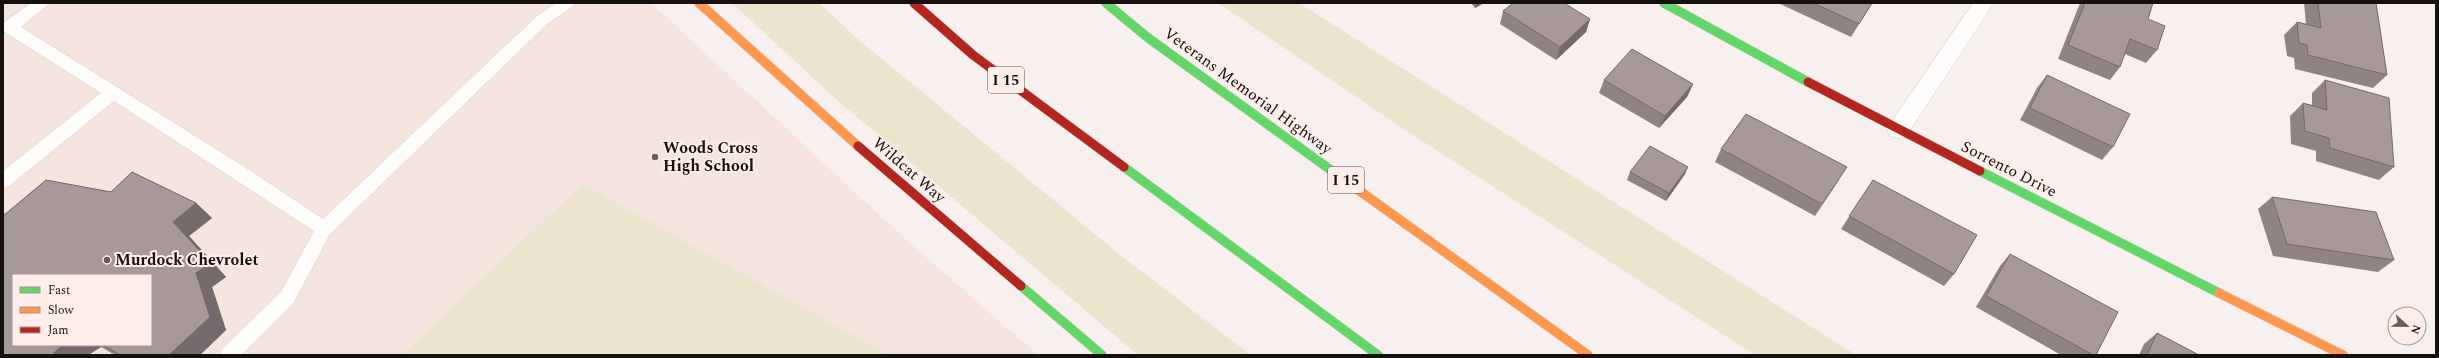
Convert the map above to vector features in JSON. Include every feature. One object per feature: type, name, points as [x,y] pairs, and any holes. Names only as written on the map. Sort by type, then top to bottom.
[{"type":"main road","name":"Wildcat Way","points":[[699,3],[832,124],[1102,355]]},
{"type":"main road","name":"I 15","points":[[914,3],[973,55],[1378,355]]},
{"type":"main road","name":"Veterans Memorial Highway","points":[[1106,3],[1160,46],[1588,355]]},
{"type":"main road","name":"Sorrento Drive","points":[[1664,3],[1737,45],[1898,130],[2343,355]]},
{"type":"street","points":[[1898,130],[1984,3]]},
{"type":"lane","points":[[42,3],[9,27],[237,171],[324,229]]},
{"type":"lane","points":[[229,355],[287,298],[324,229],[542,20],[567,3]]},
{"type":"lane","points":[[3,181],[113,93]]},
{"type":"shaded area","points":[[3,3],[651,3],[900,234],[1038,355],[3,355]]},
{"type":"shaded area","points":[[732,3],[819,3],[860,41],[1124,258],[1251,355],[1138,355],[838,101]]},
{"type":"shaded area","points":[[1218,3],[1299,3],[1856,355],[1755,355],[1405,130]]},
{"type":"shaded area","points":[[582,184],[889,355],[402,355]]},
{"type":"building","points":[[1513,3],[1564,3],[1590,19],[1560,47],[1503,11]]},
{"type":"building","points":[[1813,3],[1872,3],[1859,24]]},
{"type":"building","points":[[2085,3],[2153,3],[2148,19],[2165,26],[2157,50],[2130,39],[2120,67],[2068,45]]},
{"type":"building","points":[[2318,3],[2376,3],[2387,75],[2308,55],[2307,45],[2299,43],[2297,22],[2321,28]]},
{"type":"building","points":[[1632,49],[1693,84],[1665,116],[1604,80]]},
{"type":"building","points":[[2047,75],[2130,114],[2113,147],[2030,108]]},
{"type":"building","points":[[2325,80],[2389,98],[2394,167],[2330,148],[2329,138],[2305,131],[2303,103],[2327,110]]},
{"type":"building","points":[[1746,114],[1847,167],[1822,204],[1721,149]]},
{"type":"building","points":[[1650,146],[1688,167],[1669,193],[1630,172]]},
{"type":"building","name":"Murdock Chevrolet","points":[[132,172],[196,203],[173,222],[211,263],[196,273],[210,317],[169,355],[121,355],[105,346],[152,346],[152,274],[12,274],[12,346],[62,346],[52,355],[3,355],[3,216],[46,180],[111,192]]},
{"type":"building","points":[[1873,180],[1977,235],[1954,274],[1849,216]]},
{"type":"building","points":[[2272,197],[2376,212],[2394,260],[2287,244]]},
{"type":"building","points":[[2010,254],[2118,312],[2096,355],[2093,355],[1986,296]]},
{"type":"building","points":[[2157,333],[2199,355],[2147,355]]},
{"type":"traffic: fast","points":[[1106,3],[1147,37],[1357,189]]},
{"type":"traffic: fast","points":[[1664,3],[1808,82]]},
{"type":"traffic: fast","points":[[1124,167],[1378,355]]},
{"type":"traffic: fast","points":[[1980,171],[2219,293]]},
{"type":"traffic: fast","points":[[1021,286],[1102,355]]},
{"type":"traffic: slow","points":[[699,3],[858,146]]},
{"type":"traffic: slow","points":[[1357,189],[1588,355]]},
{"type":"traffic: slow","points":[[2219,293],[2343,355]]},
{"type":"traffic: jam","points":[[914,3],[973,55],[1124,167]]},
{"type":"traffic: jam","points":[[1808,82],[1980,171]]},
{"type":"traffic: jam","points":[[858,146],[1021,286]]},
{"type":"place","name":"Woods Cross High School","points":[[655,157]]},
{"type":"place","name":"Murdock Chevrolet","points":[[107,260]]}]
